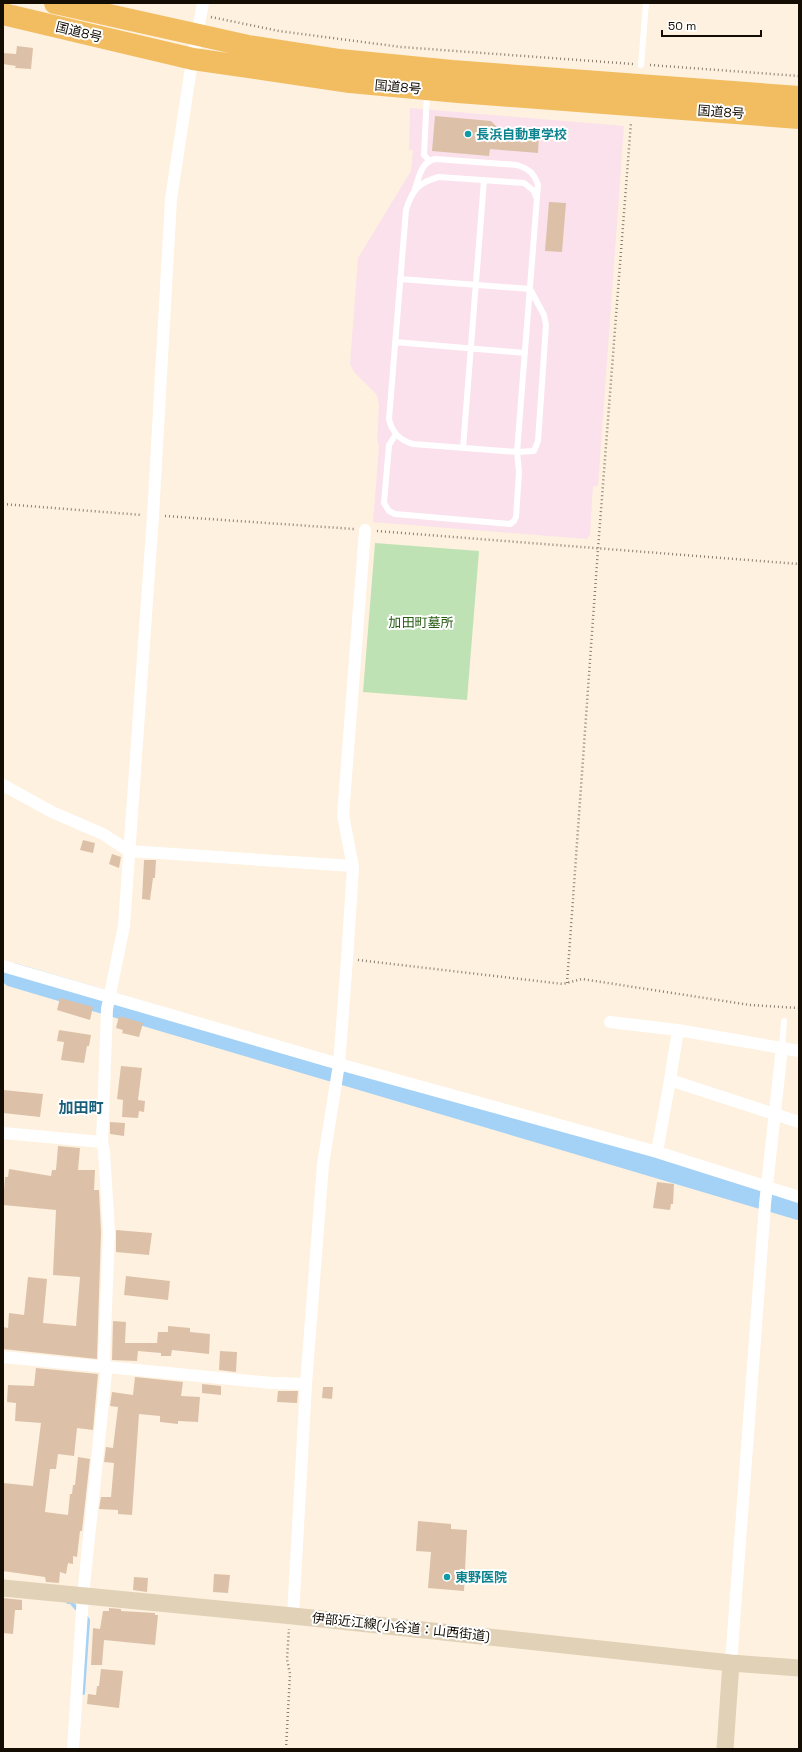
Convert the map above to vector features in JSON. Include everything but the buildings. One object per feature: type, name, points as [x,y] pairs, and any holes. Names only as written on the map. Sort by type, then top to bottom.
[{"type":"highway","name":"国道8号","points":[[55,3],[201,18],[248,46],[340,60],[452,71],[799,97]]},
{"type":"highway","name":"国道8号","points":[[3,14],[193,60],[216,61],[350,82],[799,118]]},
{"type":"main road","name":"伊部近江線(小谷道：山西街道)","points":[[3,1588],[799,1668]]},
{"type":"main road","points":[[725,1749],[732,1662]]},
{"type":"street","points":[[73,1749],[83,1596],[106,1373],[109,1232],[104,1151],[102,1142],[109,1001],[124,926],[153,516],[171,199],[201,18]]},
{"type":"street","points":[[293,1616],[306,1384],[323,1164],[338,1069],[347,959],[352,866],[343,815],[365,530]]},
{"type":"street","points":[[3,785],[52,812],[103,834],[129,851],[352,866]]},
{"type":"street","points":[[3,966],[109,1001],[338,1069],[657,1152],[767,1195],[799,1197]]},
{"type":"street","points":[[610,1022],[678,1030],[799,1051]]},
{"type":"street","points":[[657,1152],[678,1030]]},
{"type":"street","points":[[732,1662],[767,1195],[782,1047]]},
{"type":"street","points":[[670,1080],[799,1122]]},
{"type":"street","points":[[3,1133],[102,1142]]},
{"type":"street","points":[[3,1357],[272,1383],[306,1384]]},
{"type":"lane","points":[[641,65],[646,3]]},
{"type":"lane","points":[[427,89],[424,155],[429,160]]},
{"type":"lane","points":[[396,434],[389,444],[384,503],[389,511],[395,514],[510,524],[514,521],[516,517],[519,472],[517,452],[538,185],[536,177],[528,169],[517,165],[434,159],[429,160],[423,167],[415,189],[409,198],[406,210],[390,419],[391,426],[402,441],[413,444],[464,448],[517,452],[534,451],[538,441],[546,325],[544,315],[530,289]]},
{"type":"lane","points":[[415,189],[427,180],[439,177],[524,183],[534,191],[536,197]]},
{"type":"lane","points":[[464,448],[484,180]]},
{"type":"lane","points":[[400,279],[530,289]]},
{"type":"lane","points":[[395,342],[525,353]]},
{"type":"lane","points":[[782,1047],[784,1021]]},
{"type":"path","points":[[201,18],[280,31],[401,47],[799,76]]},
{"type":"path","points":[[566,983],[633,105]]},
{"type":"path","points":[[3,504],[153,516],[365,530],[799,564]]},
{"type":"path","points":[[347,959],[563,984],[582,979],[750,1005],[799,1008]]},
{"type":"path","points":[[286,1749],[290,1674],[287,1659],[289,1625],[293,1616]]},
{"type":"shaded area","points":[[410,108],[624,126],[598,486],[593,486],[590,535],[587,539],[373,522],[379,446],[377,440],[379,405],[377,395],[354,372],[350,364],[358,258],[411,171],[413,150],[409,150]]},
{"type":"green space","name":"加田町墓所","points":[[375,543],[479,551],[467,700],[363,692]]},
{"type":"waterway","points":[[13,975],[799,1208]]},
{"type":"waterway","points":[[68,1602],[71,1602],[76,1608]]},
{"type":"waterway","points":[[83,1693],[88,1620],[86,1617]]},
{"type":"place","name":"長浜自動車学校","points":[[468,134]]},
{"type":"place","name":"東野医院","points":[[447,1577]]},
{"type":"district","name":"加田町","points":[[81,1107]]}]
